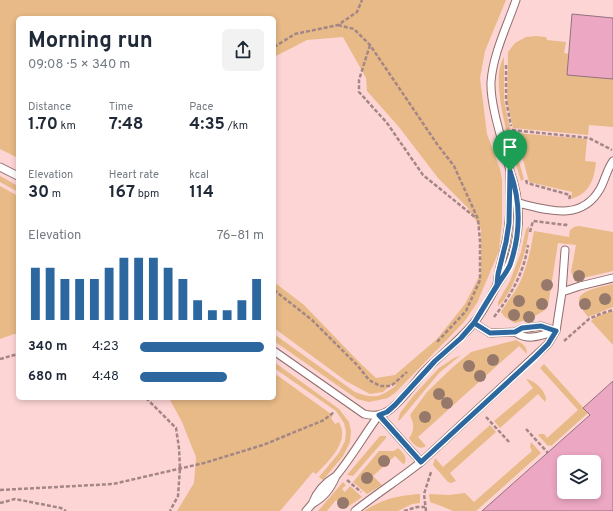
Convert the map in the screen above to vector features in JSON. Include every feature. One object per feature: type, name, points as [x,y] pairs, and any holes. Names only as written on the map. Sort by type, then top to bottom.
[{"type":"lane","points":[[276,352],[364,414],[370,416],[379,415],[387,412],[395,405],[435,361],[461,338],[474,323],[509,266],[519,224],[515,185],[510,171],[493,102],[491,82],[495,61],[516,0]]},
{"type":"lane","points":[[518,203],[549,210],[568,212],[582,207],[591,200],[599,190],[613,161]]},
{"type":"lane","points":[[0,167],[16,175]]},
{"type":"lane","points":[[497,285],[509,223],[510,171]]},
{"type":"lane","points":[[355,511],[369,499],[402,478],[421,462],[548,344],[556,331],[566,250]]},
{"type":"lane","points":[[562,292],[613,278]]},
{"type":"lane","points":[[474,323],[490,333],[515,332],[522,328],[541,326],[556,331]]},
{"type":"lane","points":[[515,332],[526,338],[556,331]]},
{"type":"lane","points":[[379,415],[421,462]]},
{"type":"lane","points":[[306,511],[312,504],[321,487],[337,475],[356,450],[379,415]]},
{"type":"path","points":[[276,47],[295,34],[338,25],[357,12],[362,0]]},
{"type":"path","points":[[338,25],[354,29],[370,45],[437,144],[454,166],[478,219],[480,241],[480,280],[466,310],[435,344]]},
{"type":"path","points":[[370,45],[359,80],[359,92],[387,123],[423,175],[478,219]]},
{"type":"path","points":[[512,130],[589,138],[613,151]]},
{"type":"path","points":[[276,292],[312,320],[358,366],[369,380],[380,386],[391,386],[408,372]]},
{"type":"path","points":[[560,345],[590,319],[613,310]]},
{"type":"path","points":[[0,359],[16,355]]},
{"type":"path","points":[[148,400],[176,428],[180,468],[178,496],[170,511]]},
{"type":"path","points":[[479,409],[510,443]]},
{"type":"path","points":[[0,490],[113,484],[204,463],[263,445],[324,420],[334,412]]},
{"type":"path","points":[[526,429],[548,453]]},
{"type":"path","points":[[426,511],[424,494],[431,472]]},
{"type":"path","points":[[337,475],[369,499]]},
{"type":"path","points":[[0,503],[15,499],[61,508],[66,511]]},
{"type":"path","points":[[404,511],[417,506],[426,507]]},
{"type":"shaded area","points":[[0,0],[506,0],[485,51],[480,78],[487,134],[500,169],[502,180],[502,222],[499,251],[477,303],[464,322],[396,392],[388,398],[369,402],[357,399],[276,342],[276,335],[355,392],[367,396],[377,396],[386,393],[396,385],[393,383],[383,392],[370,394],[346,381],[276,329],[276,284],[304,305],[376,378],[395,375],[437,339],[465,304],[481,273],[481,229],[468,208],[438,178],[399,127],[367,91],[366,78],[343,37],[307,40],[276,56],[276,16],[16,16],[16,157],[0,149]]},
{"type":"shaded area","points":[[526,37],[546,37],[547,40],[566,42],[564,53],[569,54],[613,79],[613,127],[589,125],[588,135],[513,128],[507,101],[508,52],[515,43]]},
{"type":"shaded area","points":[[504,57],[504,100],[511,134],[524,179],[521,181],[508,136],[500,100],[500,68]]},
{"type":"shaded area","points":[[516,133],[587,139],[585,161],[596,162],[594,175],[590,185],[583,193],[571,199],[572,192],[529,182]]},
{"type":"shaded area","points":[[0,176],[16,185],[16,191],[0,182]]},
{"type":"shaded area","points":[[0,186],[16,195],[16,334],[0,339]]},
{"type":"shaded area","points":[[529,226],[527,245],[519,269],[509,292],[498,306],[498,302],[510,281],[521,252],[526,229]]},
{"type":"shaded area","points":[[579,226],[613,232],[613,271],[578,279],[574,278],[571,272],[576,245],[558,243],[548,306],[545,310],[530,319],[515,323],[505,317],[501,312],[521,280],[534,231],[569,237],[570,230]]},
{"type":"shaded area","points":[[613,284],[613,307],[588,317],[580,305],[580,297],[593,289]]},
{"type":"shaded area","points":[[613,311],[613,345],[591,321],[597,316]]},
{"type":"shaded area","points":[[516,340],[524,346],[527,354],[519,346],[418,437],[426,446],[421,448],[414,444],[409,438],[413,427],[410,415],[427,392],[471,352]]},
{"type":"shaded area","points":[[461,355],[439,373],[398,421],[400,413],[414,395],[439,368]]},
{"type":"shaded area","points":[[276,363],[339,409],[349,422],[351,431],[350,442],[343,456],[323,480],[319,477],[339,453],[345,441],[346,432],[344,423],[336,411],[276,369]]},
{"type":"shaded area","points":[[544,364],[588,413],[551,446],[548,446],[538,435],[544,434],[547,438],[578,410],[540,368]]},
{"type":"shaded area","points":[[276,374],[333,415],[331,418],[335,424],[339,422],[342,430],[342,437],[334,455],[316,474],[313,472],[280,511],[177,511],[194,483],[196,457],[182,422],[170,400],[276,400]]},
{"type":"shaded area","points":[[526,379],[539,386],[544,392],[546,399],[545,402],[538,394],[500,428],[494,421],[533,388]]},
{"type":"shaded area","points":[[490,425],[496,432],[450,473],[456,481],[451,483],[448,482],[433,465],[435,458],[443,467]]},
{"type":"shaded area","points":[[380,436],[386,436],[386,438],[353,476],[347,475]]},
{"type":"shaded area","points":[[531,442],[541,453],[476,511],[453,511],[430,502],[429,494],[449,495],[465,493],[474,502],[532,451],[530,447]]},
{"type":"shaded area","points":[[398,448],[405,456],[405,463],[403,464],[395,456],[373,476],[382,485],[367,494],[353,482],[379,451],[394,451]]},
{"type":"shaded area","points":[[343,482],[346,485],[342,489],[345,492],[350,486],[362,497],[346,508],[336,500],[327,511],[318,511]]},
{"type":"shaded area","points":[[420,494],[420,503],[412,504],[398,511],[364,511],[391,498]]},
{"type":"building","points":[[572,14],[613,18],[613,79],[567,75]]},
{"type":"building","points":[[613,381],[613,511],[482,511],[590,415],[583,408]]},
{"type":"route","points":[[510,171],[509,223],[506,242],[500,262],[497,285],[474,323],[461,338],[435,361],[395,405],[387,412],[379,415],[421,462],[535,357],[548,344],[556,331],[541,326],[522,328],[515,332],[490,333],[474,323],[509,266],[515,245],[519,224],[518,203],[515,185],[510,171]]}]
